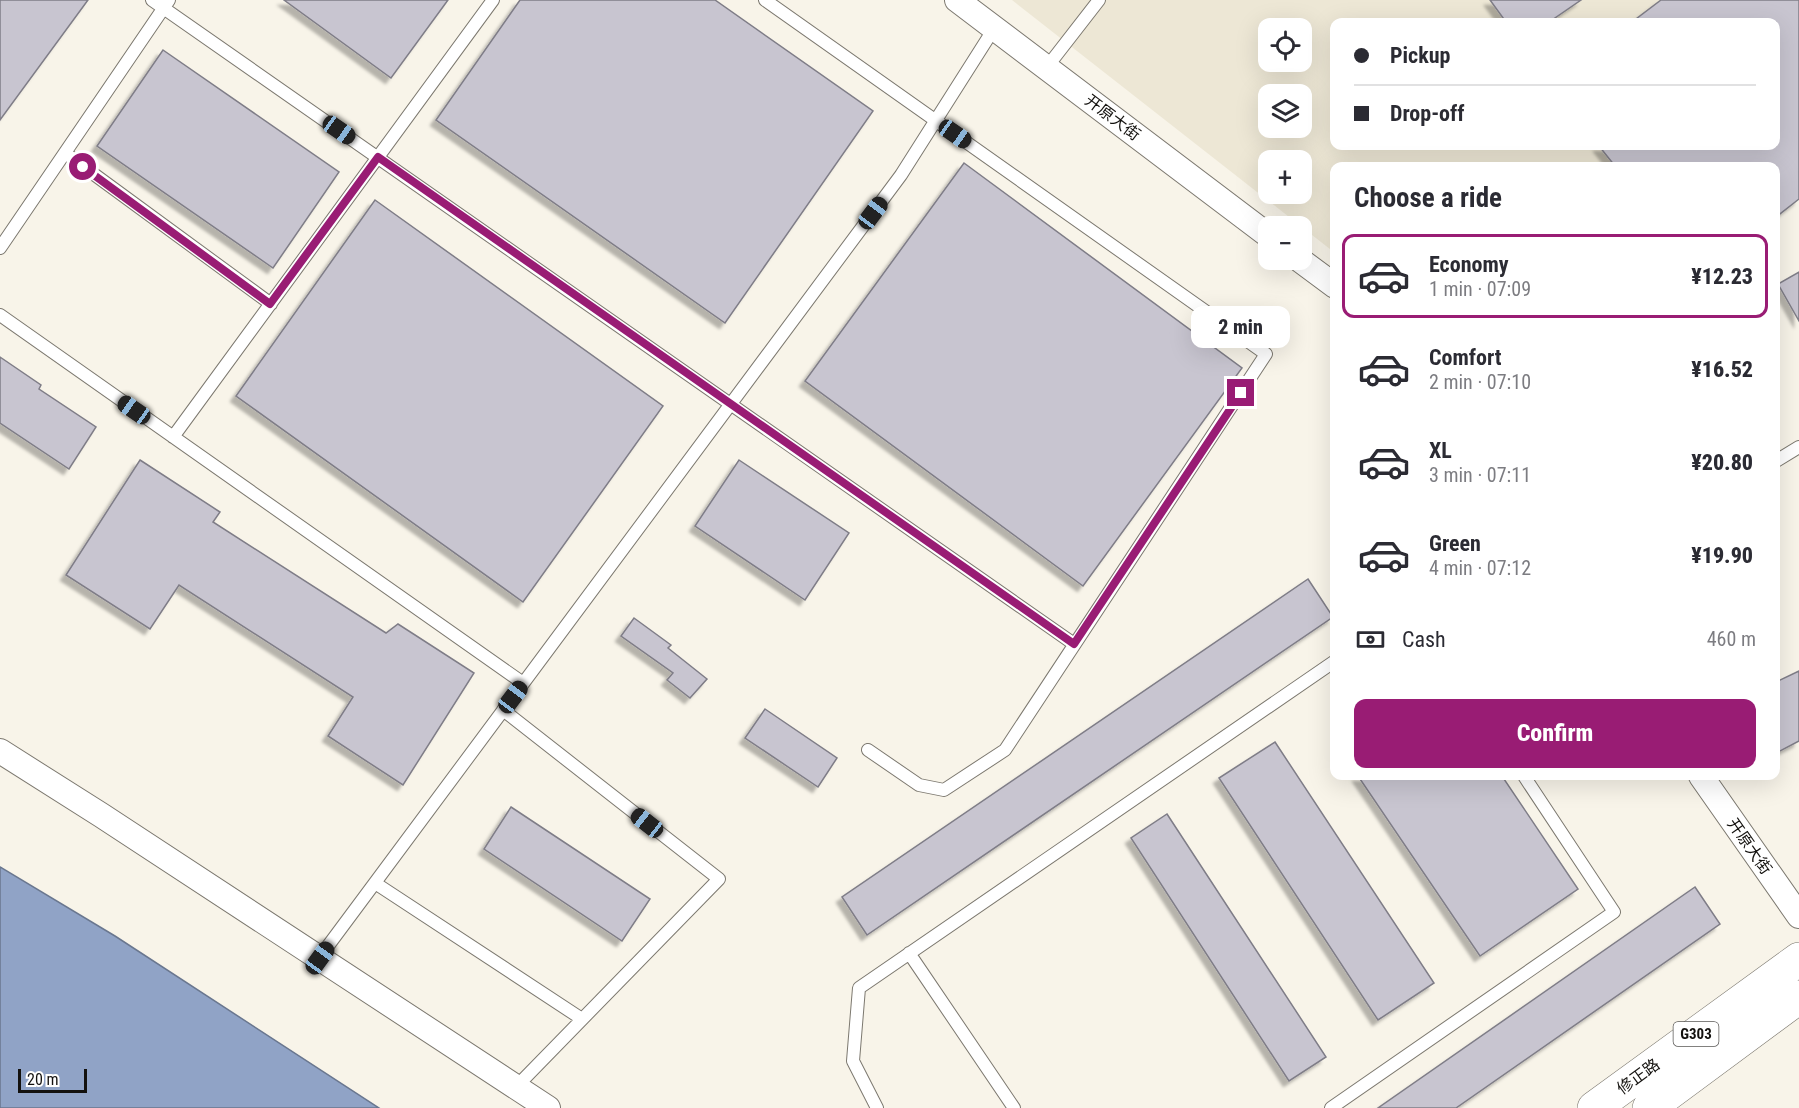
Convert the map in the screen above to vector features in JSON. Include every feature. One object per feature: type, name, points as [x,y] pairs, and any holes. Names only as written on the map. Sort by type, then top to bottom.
[{"type":"highway","name":"修正路","points":[[1594,1108],[1799,959]]},
{"type":"highway","name":"修正路","points":[[1649,1108],[1799,997]]},
{"type":"street","name":"开原大街","points":[[957,0],[1258,228]]},
{"type":"street","points":[[1312,269],[1330,282]]},
{"type":"street","points":[[0,751],[548,1108]]},
{"type":"street","name":"开原大街","points":[[1704,780],[1799,916]]},
{"type":"lane","points":[[152,0],[166,4],[378,157],[1074,644]]},
{"type":"lane","points":[[173,437],[493,0]]},
{"type":"lane","points":[[765,0],[1266,354],[1005,750],[944,790],[919,785],[868,750]]},
{"type":"lane","points":[[1047,67],[1099,0]]},
{"type":"lane","points":[[0,248],[166,4]]},
{"type":"lane","points":[[320,958],[901,174],[995,27]]},
{"type":"lane","points":[[65,153],[270,304]]},
{"type":"lane","points":[[0,315],[523,683]]},
{"type":"lane","points":[[1780,459],[1799,447]]},
{"type":"lane","points":[[877,1108],[853,1061],[859,988],[1330,664]]},
{"type":"lane","points":[[503,710],[719,879],[516,1087]]},
{"type":"lane","points":[[1331,1108],[1614,912],[1527,780]]},
{"type":"lane","points":[[375,883],[582,1019]]},
{"type":"lane","points":[[909,953],[1014,1108]]},
{"type":"shaded area","points":[[1012,0],[1730,0],[1744,18],[1330,18],[1330,150],[1776,150],[1776,162],[1330,162],[1330,249],[1312,235],[1312,216],[1288,216],[1272,204],[1312,204],[1312,150],[1258,150],[1258,193]]},
{"type":"water","points":[[0,867],[115,936],[379,1108],[0,1108]]},
{"type":"building","points":[[0,0],[88,0],[0,120]]},
{"type":"building","points":[[284,0],[448,0],[391,78]]},
{"type":"building","points":[[520,0],[715,0],[873,111],[725,323],[436,120]]},
{"type":"building","points":[[1490,0],[1581,0],[1555,18],[1503,18]]},
{"type":"building","points":[[1661,0],[1799,0],[1799,199],[1780,214],[1780,162],[1612,162],[1602,150],[1780,150],[1780,18],[1637,18]]},
{"type":"building","points":[[163,50],[339,172],[273,268],[97,146]]},
{"type":"building","points":[[964,163],[1242,368],[1083,586],[805,381]]},
{"type":"building","points":[[375,200],[663,406],[523,602],[236,396]]},
{"type":"building","points":[[1799,272],[1799,321],[1780,288],[1780,283]]},
{"type":"building","points":[[0,357],[41,385],[39,389],[96,427],[69,469],[0,423]]},
{"type":"building","points":[[140,460],[220,512],[213,522],[386,633],[398,624],[474,673],[403,785],[328,736],[353,697],[179,585],[150,629],[66,575]]},
{"type":"building","points":[[739,460],[849,533],[805,600],[695,526]]},
{"type":"building","points":[[1308,579],[1330,612],[1330,619],[867,935],[842,897]]},
{"type":"building","points":[[634,618],[671,645],[668,648],[707,679],[690,698],[667,680],[673,673],[621,636]]},
{"type":"building","points":[[1799,671],[1799,741],[1780,751],[1780,680]]},
{"type":"building","points":[[765,709],[837,758],[818,787],[745,738]]},
{"type":"building","points":[[1275,742],[1434,983],[1378,1020],[1219,778]]},
{"type":"building","points":[[1361,780],[1505,780],[1578,889],[1480,956]]},
{"type":"building","points":[[511,807],[650,899],[622,941],[484,849]]},
{"type":"building","points":[[1167,814],[1326,1057],[1289,1081],[1131,838]]},
{"type":"building","points":[[1695,887],[1720,924],[1456,1108],[1378,1108]]},
{"type":"route","points":[[83,167],[270,304],[378,157],[1074,644],[1241,393]]}]
